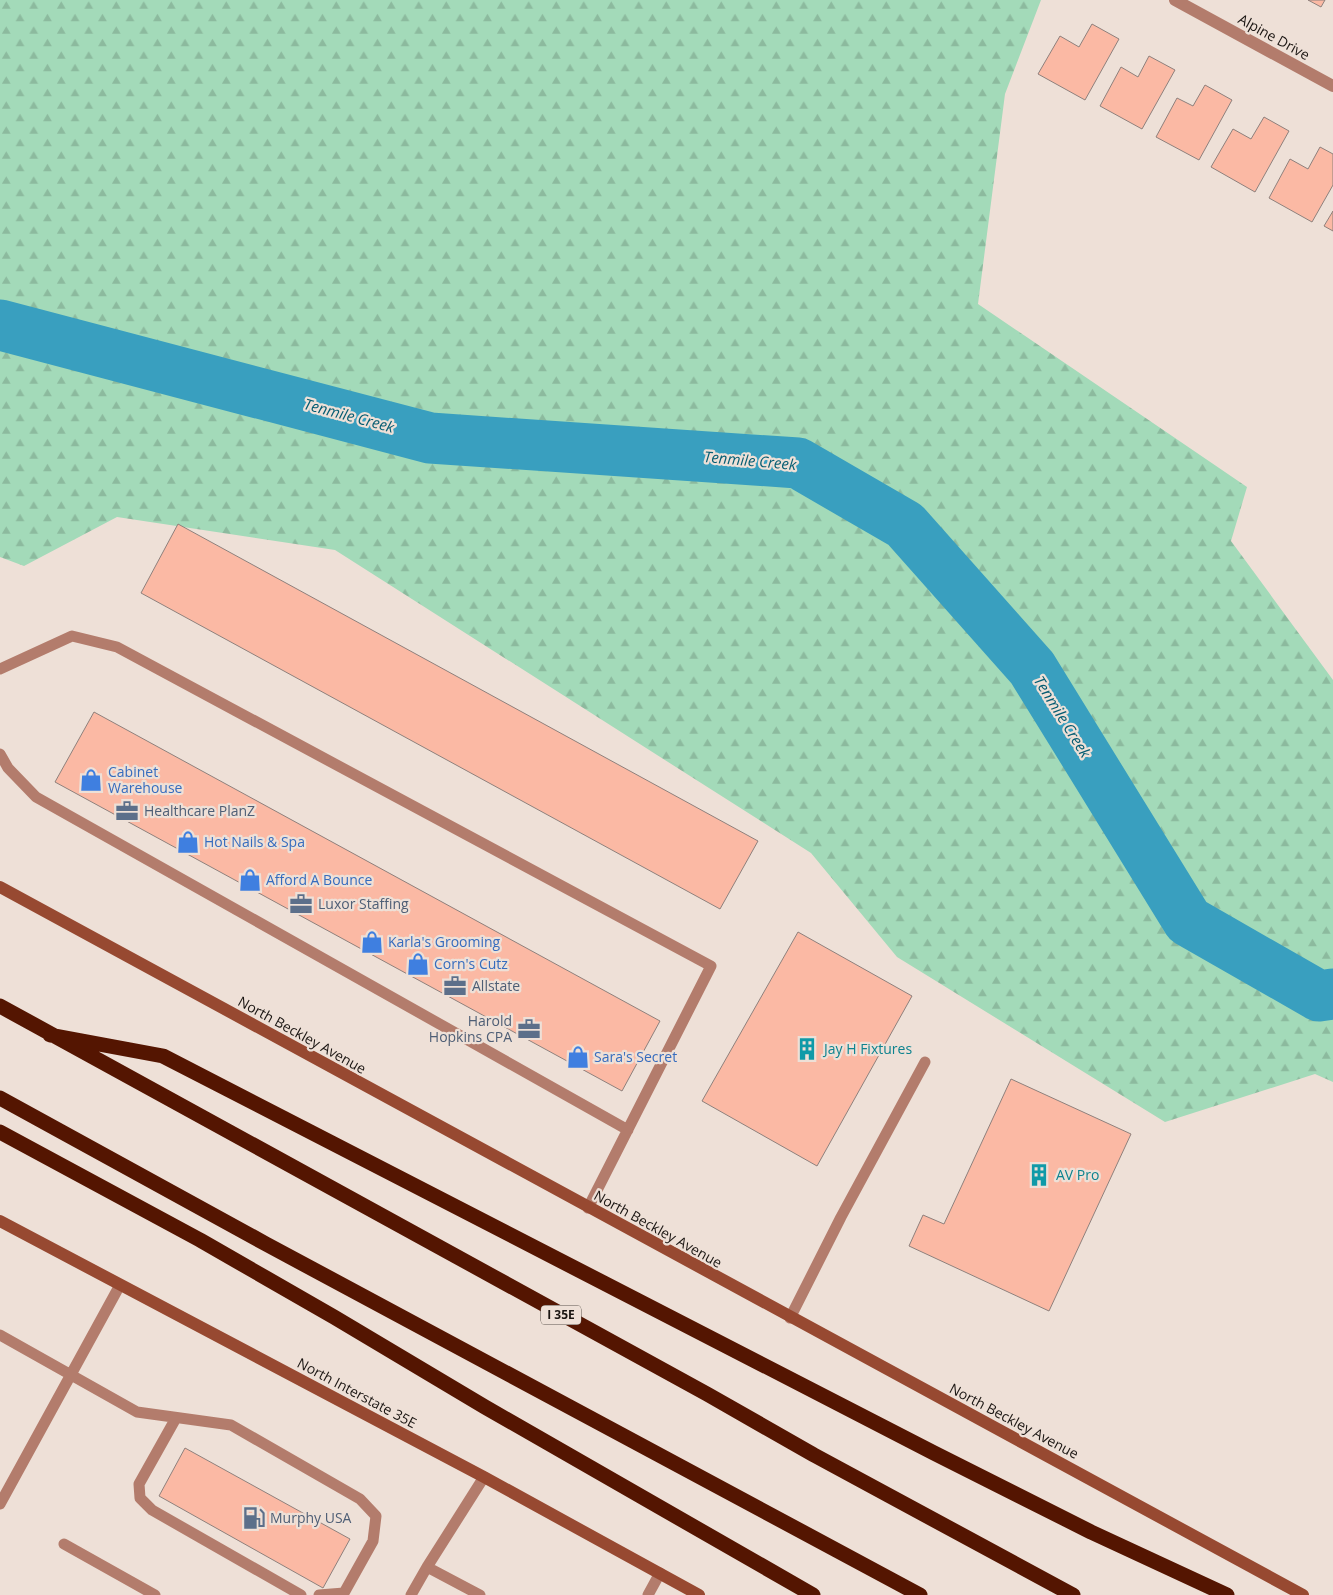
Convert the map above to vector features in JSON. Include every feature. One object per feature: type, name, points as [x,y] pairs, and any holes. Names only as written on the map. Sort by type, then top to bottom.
[{"type":"highway","name":"I 35E","points":[[0,1006],[707,1394],[814,1455],[1073,1595]]},
{"type":"highway","points":[[50,1035],[162,1056],[934,1453],[1091,1532],[1228,1595]]},
{"type":"highway","points":[[0,1098],[920,1595]]},
{"type":"highway","points":[[0,1132],[200,1240],[812,1595]]},
{"type":"main road","name":"North Beckley Avenue","points":[[0,887],[790,1318],[1303,1595]]},
{"type":"main road","name":"North Interstate 35E","points":[[0,1221],[484,1477],[699,1595]]},
{"type":"street","name":"Alpine Drive","points":[[1175,0],[1333,86]]},
{"type":"lane","points":[[0,669],[72,636],[117,647],[711,966],[588,1208]]},
{"type":"lane","points":[[0,754],[8,768],[36,797],[628,1130]]},
{"type":"lane","points":[[790,1318],[841,1217],[925,1062]]},
{"type":"lane","points":[[0,1504],[120,1285]]},
{"type":"lane","points":[[0,1335],[137,1412],[231,1425],[360,1499],[376,1516],[373,1541],[344,1593],[319,1595]]},
{"type":"lane","points":[[176,1418],[139,1484],[140,1498],[152,1510],[301,1595]]},
{"type":"lane","points":[[411,1595],[484,1477]]},
{"type":"lane","points":[[64,1544],[156,1595]]},
{"type":"lane","points":[[427,1567],[479,1595]]},
{"type":"lane","points":[[648,1595],[660,1573]]},
{"type":"green space","points":[[0,0],[1041,0],[1005,94],[978,304],[1247,487],[1231,541],[1333,680],[1333,1082],[1315,1074],[1165,1122],[897,957],[811,853],[335,550],[117,517],[24,566],[0,557]]},
{"type":"building","points":[[1308,0],[1325,0],[1321,7]]},
{"type":"building","points":[[1092,24],[1119,39],[1085,100],[1038,74],[1060,36],[1079,47]]},
{"type":"building","points":[[1149,56],[1175,70],[1142,129],[1100,106],[1121,67],[1138,77]]},
{"type":"building","points":[[1205,85],[1232,100],[1199,160],[1156,137],[1177,98],[1193,106]]},
{"type":"building","points":[[1264,117],[1289,131],[1255,192],[1211,167],[1233,129],[1251,139]]},
{"type":"building","points":[[1320,147],[1333,154],[1333,185],[1312,222],[1269,198],[1290,159],[1308,169]]},
{"type":"building","points":[[1333,211],[1333,231],[1324,226]]},
{"type":"building","points":[[178,524],[758,841],[720,909],[141,593]]},
{"type":"building","points":[[94,712],[660,1021],[622,1091],[55,782]]},
{"type":"building","name":"Jay H Fixtures","points":[[798,932],[912,996],[817,1166],[702,1101]]},
{"type":"building","name":"AV Pro","points":[[1011,1079],[1131,1134],[1049,1311],[909,1246],[923,1215],[944,1224]]},
{"type":"building","name":"Murphy USA","points":[[185,1448],[350,1539],[323,1588],[159,1496]]},
{"type":"waterway","name":"Tenmile Creek","points":[[0,325],[430,438],[798,463],[905,525],[1032,668],[1188,921],[1319,996],[1333,994]]},
{"type":"place","name":"Cabinet Warehouse","points":[[91,780]]},
{"type":"place","name":"Healthcare PlanZ","points":[[127,811]]},
{"type":"place","name":"Hot Nails & Spa","points":[[188,842]]},
{"type":"place","name":"Afford A Bounce","points":[[250,880]]},
{"type":"place","name":"Luxor Staffing","points":[[301,904]]},
{"type":"place","name":"Karla's Grooming","points":[[372,942]]},
{"type":"place","name":"Corn's Cutz","points":[[418,964]]},
{"type":"place","name":"Allstate","points":[[455,986]]},
{"type":"place","name":"Harold Hopkins CPA","points":[[529,1029]]},
{"type":"place","name":"Jay H Fixtures","points":[[807,1049]]},
{"type":"place","name":"Sara's Secret","points":[[578,1057]]},
{"type":"place","name":"AV Pro","points":[[1039,1175]]},
{"type":"place","name":"Murphy USA","points":[[254,1518]]}]
